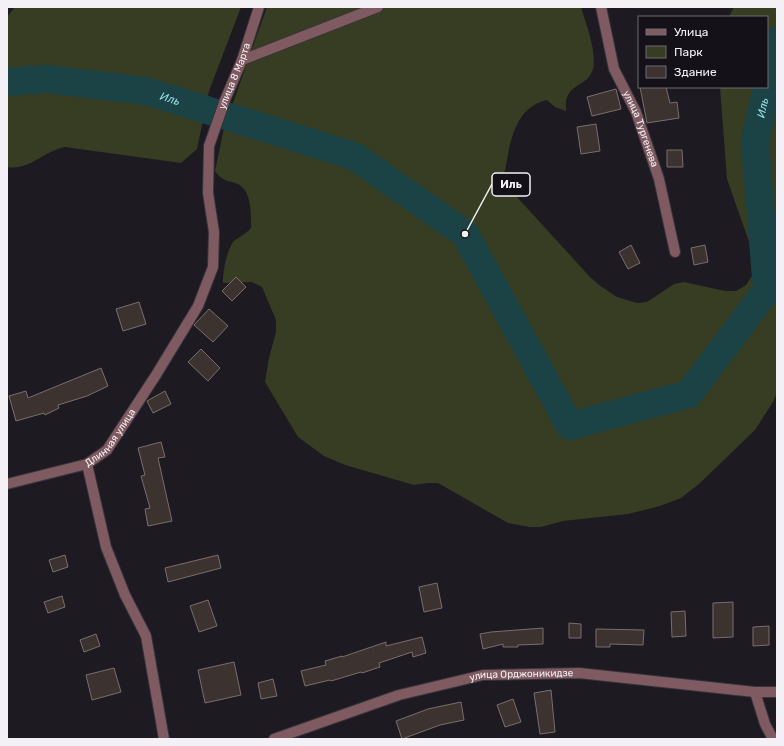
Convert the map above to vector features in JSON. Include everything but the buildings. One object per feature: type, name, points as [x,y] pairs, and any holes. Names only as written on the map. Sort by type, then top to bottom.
[{"type":"street","name":"улица 8 Марта","points":[[209,146],[225,100],[242,60],[259,7]]},
{"type":"street","points":[[242,60],[378,7]]},
{"type":"street","name":"улица Тургенева","points":[[601,7],[614,69],[636,112],[659,179],[675,252]]},
{"type":"street","name":"Длинная улица","points":[[164,739],[146,636],[125,595],[106,547],[87,464],[107,450],[156,375],[201,299],[213,267],[214,232],[208,193],[209,146]]},
{"type":"street","points":[[7,484],[87,464]]},
{"type":"street","name":"улица Орджоникидзе","points":[[274,739],[400,695],[483,676],[579,673],[755,692],[777,692]]},
{"type":"street","points":[[755,692],[765,724],[773,739]]},
{"type":"green space","points":[[15,7],[241,7],[209,91],[197,149],[181,163],[65,147],[50,152],[22,166],[7,167],[7,17]]},
{"type":"green space","points":[[267,7],[581,7],[594,55],[593,69],[586,80],[572,90],[568,95],[566,111],[555,107],[547,100],[537,103],[523,115],[514,132],[509,150],[504,177],[506,193],[517,197],[590,277],[617,297],[637,303],[647,302],[674,284],[684,282],[725,291],[736,291],[746,285],[752,276],[754,256],[727,179],[720,88],[768,88],[768,16],[730,16],[734,7],[777,7],[777,392],[773,402],[755,430],[699,484],[681,498],[660,506],[628,514],[563,521],[541,527],[530,527],[508,523],[438,483],[414,485],[345,465],[324,456],[298,437],[265,382],[269,358],[276,332],[276,320],[262,287],[252,282],[223,283],[224,268],[228,251],[233,242],[251,228],[251,212],[249,200],[245,190],[238,184],[225,180],[215,171],[224,128]]},
{"type":"waterway","name":"Иль","points":[[768,82],[777,41]]},
{"type":"waterway","name":"Иль","points":[[7,82],[46,79],[146,91],[354,156],[465,234],[570,426],[689,394],[767,290],[755,142],[767,88]]},
{"type":"place","name":"Иль","points":[[465,234]]}]
